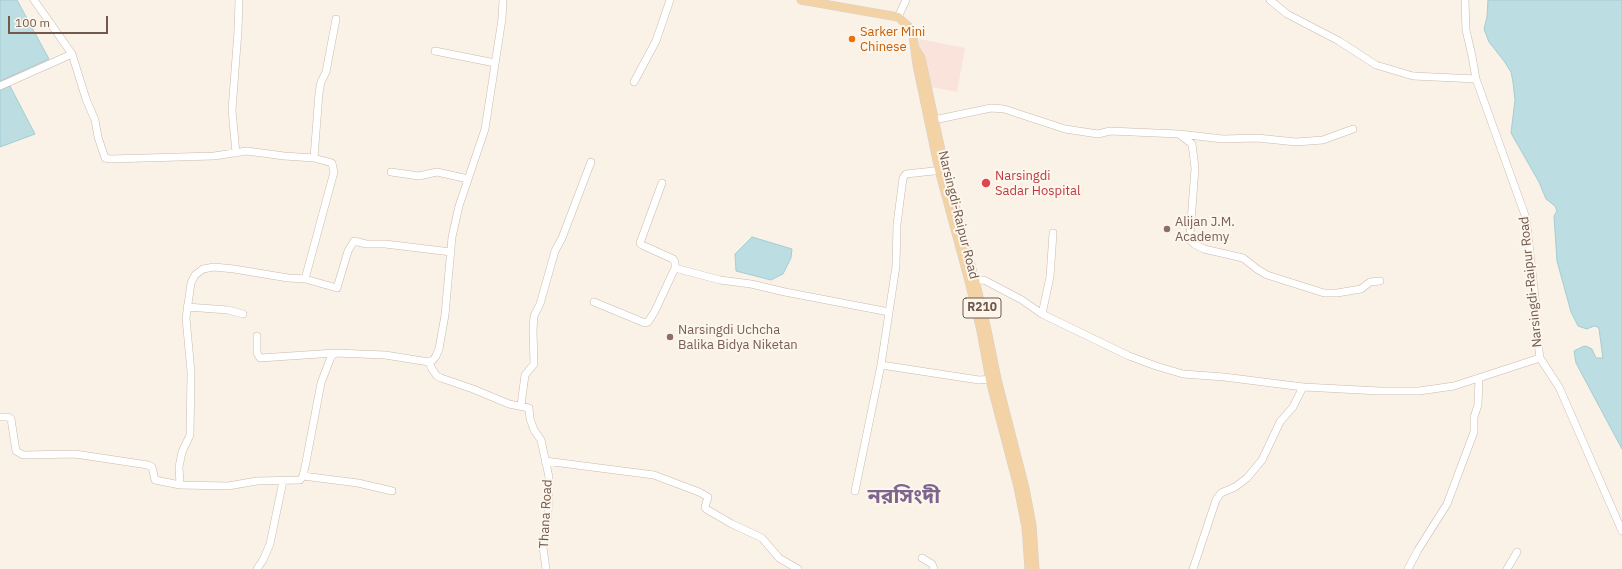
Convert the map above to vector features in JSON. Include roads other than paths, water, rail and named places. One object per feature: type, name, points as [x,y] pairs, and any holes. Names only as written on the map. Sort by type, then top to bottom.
[{"type":"main road","points":[[801,0],[898,17]]},
{"type":"main road","name":"Narsingdi-Raipur Road","points":[[898,17],[908,26],[913,36],[916,50],[915,59],[942,170],[972,280],[981,331],[1030,513],[1034,538],[1034,569]]},
{"type":"main road","name":"Narsingdi-Raipur Road","points":[[994,380],[1026,527],[1029,569]]},
{"type":"street","points":[[34,0],[72,54],[86,99],[95,120],[98,137],[105,158],[214,156],[247,151],[314,158],[332,163],[334,172],[305,279]]},
{"type":"street","points":[[236,152],[232,110],[239,0]]},
{"type":"street","points":[[257,336],[257,353],[260,358],[335,353],[385,355],[429,362],[433,360],[439,349],[445,315],[455,222],[485,129],[502,19],[503,0]]},
{"type":"street","points":[[634,82],[656,40],[670,0]]},
{"type":"street","points":[[898,17],[906,0]]},
{"type":"street","points":[[1270,0],[1287,14],[1339,41],[1376,65],[1413,76],[1476,79]]},
{"type":"street","name":"Narsingdi-Raipur Road","points":[[1465,0],[1466,30],[1476,79],[1526,218],[1540,358],[1559,386],[1622,531]]},
{"type":"street","points":[[314,158],[319,94],[321,82],[326,72],[336,19]]},
{"type":"street","points":[[435,51],[495,63]]},
{"type":"street","points":[[0,86],[72,54]]},
{"type":"street","points":[[931,120],[991,108],[1004,109],[1065,129],[1091,133],[1140,132],[1179,134],[1223,139],[1257,138],[1296,142],[1323,140],[1353,129]]},
{"type":"street","points":[[1179,134],[1192,144],[1195,168],[1190,235],[1194,244],[1204,249],[1243,258],[1267,275],[1324,292],[1337,294],[1361,289],[1370,282],[1380,281]]},
{"type":"street","points":[[429,362],[432,370],[441,378],[509,404],[521,405],[525,375],[534,364],[532,330],[534,316],[540,304],[555,251],[562,238],[591,162]]},
{"type":"street","points":[[856,491],[881,364],[896,266],[897,224],[903,178],[906,174],[942,170]]},
{"type":"street","points":[[392,172],[419,176],[437,172],[468,178]]},
{"type":"street","points":[[594,302],[645,323],[648,322],[655,311],[675,268],[675,262],[640,243],[662,183]]},
{"type":"street","points":[[1042,314],[1050,277],[1053,233]]},
{"type":"street","points":[[180,485],[179,467],[182,452],[190,434],[191,372],[188,343],[187,307],[190,283],[195,275],[203,269],[214,267],[234,268],[288,278],[305,279],[337,288],[348,251],[354,241],[366,244],[451,252]]},
{"type":"street","points":[[675,268],[720,280],[751,284],[889,312]]},
{"type":"street","points":[[972,280],[984,280],[999,287],[1022,300],[1042,314],[1129,356],[1184,374],[1224,377],[1303,387],[1380,391],[1419,391],[1454,386],[1540,358]]},
{"type":"street","points":[[187,307],[228,310],[243,314]]},
{"type":"street","points":[[0,417],[8,417],[11,419],[16,451],[19,454],[36,456],[75,454],[148,465],[152,467],[155,480],[180,485],[228,486],[256,481],[300,480],[303,476],[321,383],[329,361],[335,353]]},
{"type":"street","points":[[881,364],[979,380],[994,380]]},
{"type":"street","points":[[1408,569],[1418,550],[1447,504],[1474,432],[1474,418],[1478,405],[1479,378]]},
{"type":"street","points":[[1193,569],[1216,500],[1222,493],[1235,487],[1247,478],[1262,460],[1280,422],[1293,407],[1303,387]]},
{"type":"street","name":"Thana Road","points":[[521,405],[529,408],[531,422],[534,430],[541,440],[546,461],[549,489],[548,514],[543,547],[546,569]]},
{"type":"street","points":[[546,461],[654,475],[699,492],[708,497],[705,507],[706,509],[732,524],[762,538],[779,558],[798,569]]},
{"type":"street","points":[[303,476],[358,483],[392,490]]},
{"type":"street","points":[[257,569],[270,544],[283,481]]},
{"type":"street","points":[[1507,569],[1517,552]]},
{"type":"street","points":[[922,558],[932,564],[934,569]]},
{"type":"water","points":[[0,0],[17,0],[49,59],[0,81]]},
{"type":"water","points":[[1488,0],[1622,0],[1622,449],[1576,363],[1574,351],[1586,346],[1592,349],[1596,358],[1603,358],[1599,329],[1598,327],[1594,326],[1587,329],[1578,326],[1571,312],[1557,261],[1554,216],[1557,211],[1555,206],[1546,199],[1539,182],[1511,133],[1515,100],[1513,82],[1511,72],[1489,42],[1484,29],[1487,17]]},
{"type":"water","points":[[10,86],[35,134],[0,147],[0,90]]},
{"type":"water","points":[[752,237],[792,249],[791,258],[783,274],[771,280],[736,271],[735,254]]},
{"type":"place","name":"Sarker Mini Chinese","points":[[852,39]]},
{"type":"place","name":"Narsingdi Sadar Hospital","points":[[986,183]]},
{"type":"place","name":"Alijan J.M. Academy","points":[[1167,229]]},
{"type":"place","name":"Narsingdi Uchcha Balika Bidya Niketan","points":[[670,337]]},
{"type":"district","name":"নরসিংদী","points":[[904,497]]}]
